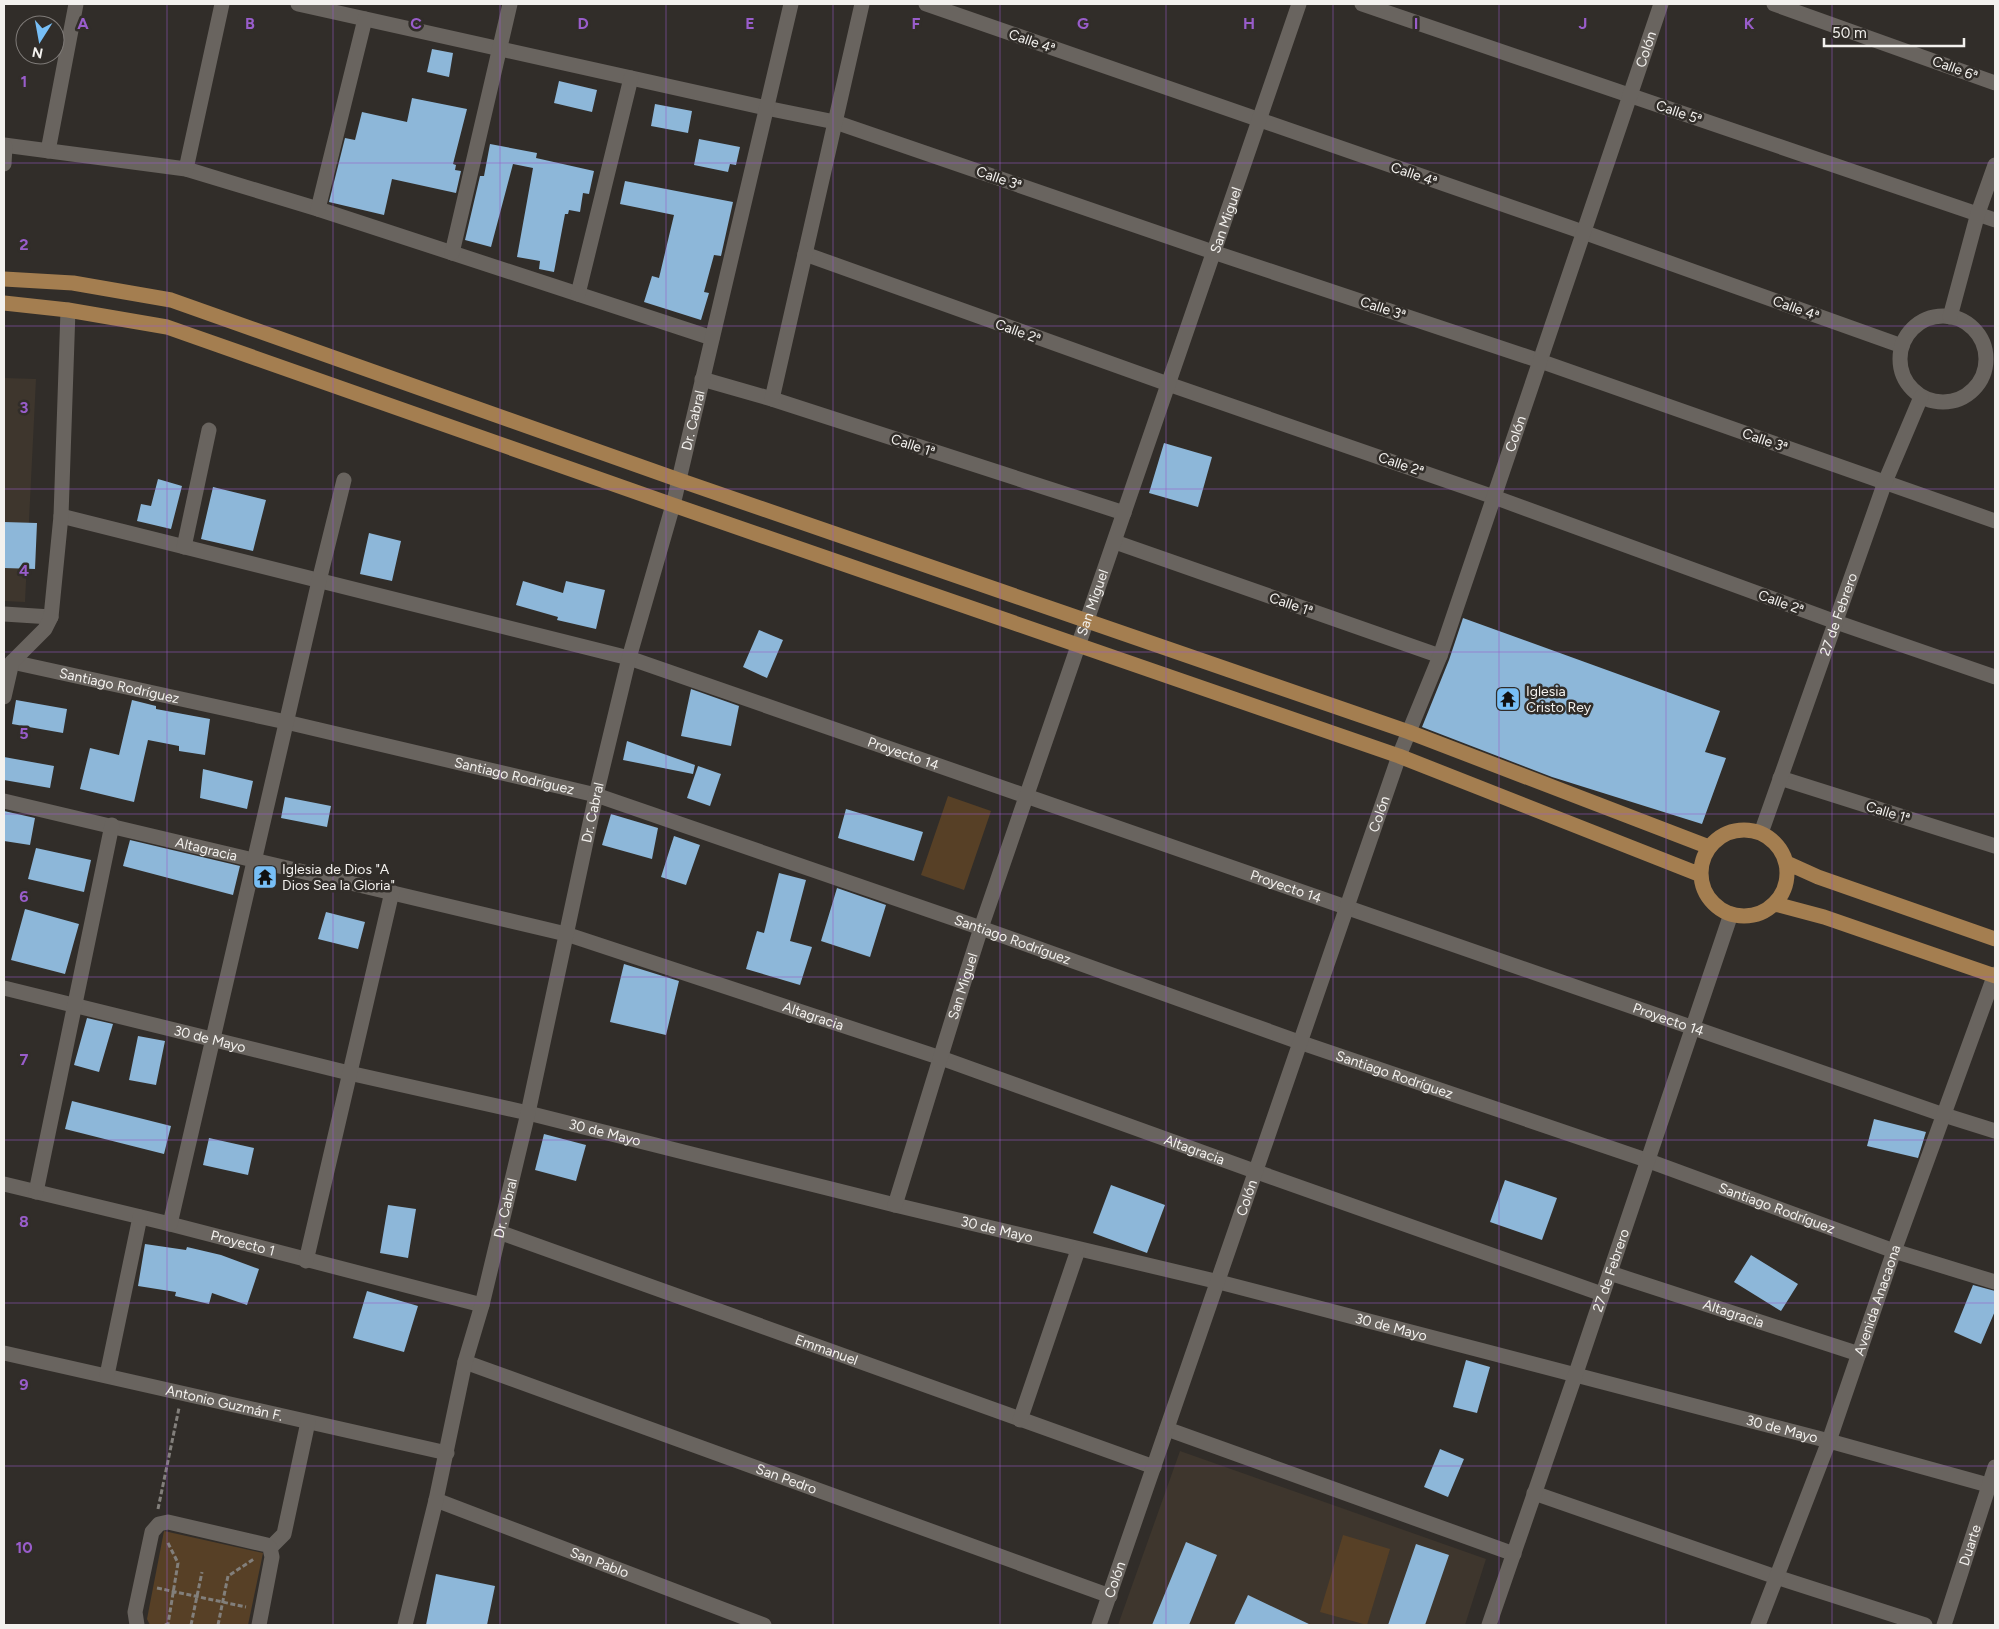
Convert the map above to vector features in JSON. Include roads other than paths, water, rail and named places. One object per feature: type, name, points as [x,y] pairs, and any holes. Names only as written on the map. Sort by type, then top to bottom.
[{"type":"main road","points":[[4,279],[73,283],[171,300],[678,480],[1409,732],[1709,847]]},
{"type":"main road","points":[[4,303],[68,310],[167,327],[673,505],[1399,756],[1701,875]]},
{"type":"main road","points":[[1742,829],[1761,833],[1778,845],[1787,862],[1788,878],[1784,892],[1774,904],[1754,915],[1731,914],[1716,906],[1705,892],[1701,875],[1703,861],[1709,847],[1724,835],[1742,829]]},
{"type":"main road","points":[[1787,862],[1818,877],[1995,939]]},
{"type":"main road","points":[[1774,904],[1824,917],[1995,975]]},
{"type":"street","points":[[48,151],[76,4]]},
{"type":"street","points":[[186,169],[222,4]]},
{"type":"street","name":"Calle 3ª","points":[[298,4],[835,122],[1216,253],[1540,361],[1995,521]]},
{"type":"street","points":[[452,253],[510,4]]},
{"type":"street","name":"Dr. Cabral","points":[[405,1625],[436,1500],[465,1362],[482,1306],[528,1113],[596,795],[629,658],[673,505],[791,4]]},
{"type":"street","points":[[772,399],[862,4]]},
{"type":"street","name":"Calle 4ª","points":[[926,4],[1583,232],[1902,346]]},
{"type":"street","name":"San Miguel","points":[[895,1205],[982,928],[1168,384],[1216,253],[1299,4]]},
{"type":"street","name":"Calle 5ª","points":[[1362,4],[1995,220]]},
{"type":"street","name":"Colón","points":[[1099,1625],[1257,1172],[1299,1042],[1399,756],[1440,656],[1661,4]]},
{"type":"street","name":"Calle 6ª","points":[[1774,4],[1995,83]]},
{"type":"street","points":[[318,209],[365,19]]},
{"type":"street","points":[[578,294],[632,78]]},
{"type":"street","points":[[4,164],[4,145],[186,169],[318,209],[712,338]]},
{"type":"street","points":[[1950,317],[1978,213],[1995,165]]},
{"type":"street","name":"Calle 2ª","points":[[805,254],[1168,384],[1494,497],[1836,622],[1995,677]]},
{"type":"street","points":[[4,697],[12,662],[45,629],[51,617],[61,516],[68,310]]},
{"type":"street","points":[[1935,317],[1950,317],[1967,324],[1980,337],[1990,375],[1958,400],[1939,402],[1921,397],[1910,387],[1902,375],[1899,360],[1902,346],[1909,332],[1920,322],[1935,317]]},
{"type":"street","name":"Calle 1ª","points":[[702,379],[772,399],[1124,513]]},
{"type":"street","name":"27 de Febrero","points":[[1761,833],[1885,482],[1921,397]]},
{"type":"street","points":[[184,547],[209,430]]},
{"type":"street","points":[[170,1224],[344,480]]},
{"type":"street","name":"Proyecto 14","points":[[61,516],[629,658],[1944,1115],[1995,1131]]},
{"type":"street","name":"Calle 1ª","points":[[1115,542],[1440,656]]},
{"type":"street","points":[[4,614],[51,617]]},
{"type":"street","name":"Santiago Rodríguez","points":[[12,662],[286,722],[596,795],[982,928],[1299,1042],[1649,1161],[1894,1250],[1995,1282]]},
{"type":"street","name":"Calle 1ª","points":[[1780,778],[1995,846]]},
{"type":"street","name":"Altagracia","points":[[4,801],[112,825],[566,934],[941,1058],[1602,1294]]},
{"type":"street","points":[[36,1192],[112,825]]},
{"type":"street","points":[[306,1261],[392,892]]},
{"type":"street","name":"27 de Febrero","points":[[1489,1625],[1649,1161],[1731,914]]},
{"type":"street","name":"Avenida Anacaona","points":[[1758,1625],[1829,1441],[1894,1250],[1995,975]]},
{"type":"street","name":"30 de Mayo","points":[[4,988],[349,1073],[528,1113],[1078,1250],[1219,1282],[1829,1441],[1988,1486]]},
{"type":"street","name":"Proyecto 1","points":[[4,1184],[170,1224],[482,1306]]},
{"type":"street","points":[[107,1375],[140,1217]]},
{"type":"street","name":"Emmanuel","points":[[499,1232],[1154,1467]]},
{"type":"street","points":[[1020,1420],[1078,1250]]},
{"type":"street","name":"Altagracia","points":[[1610,1273],[1859,1354]]},
{"type":"street","name":"Antonio Guzmán F.","points":[[4,1353],[446,1453]]},
{"type":"street","name":"San Pedro","points":[[465,1362],[1110,1596]]},
{"type":"street","points":[[270,1548],[284,1534],[308,1422]]},
{"type":"street","points":[[1167,1429],[1514,1554]]},
{"type":"street","name":"Duarte","points":[[1944,1625],[1995,1466]]},
{"type":"street","points":[[1534,1493],[1776,1577],[1925,1625]]},
{"type":"street","name":"San Pablo","points":[[436,1500],[764,1625]]},
{"type":"street","points":[[138,1625],[136,1612],[152,1532],[159,1524],[168,1522],[263,1543],[270,1548],[272,1557],[260,1618]]},
{"type":"place","name":"Iglesia Cristo Rey","points":[[1508,699]]},
{"type":"place","name":"Iglesia de Dios \"A Dios Sea la Gloria\"","points":[[265,877]]}]
